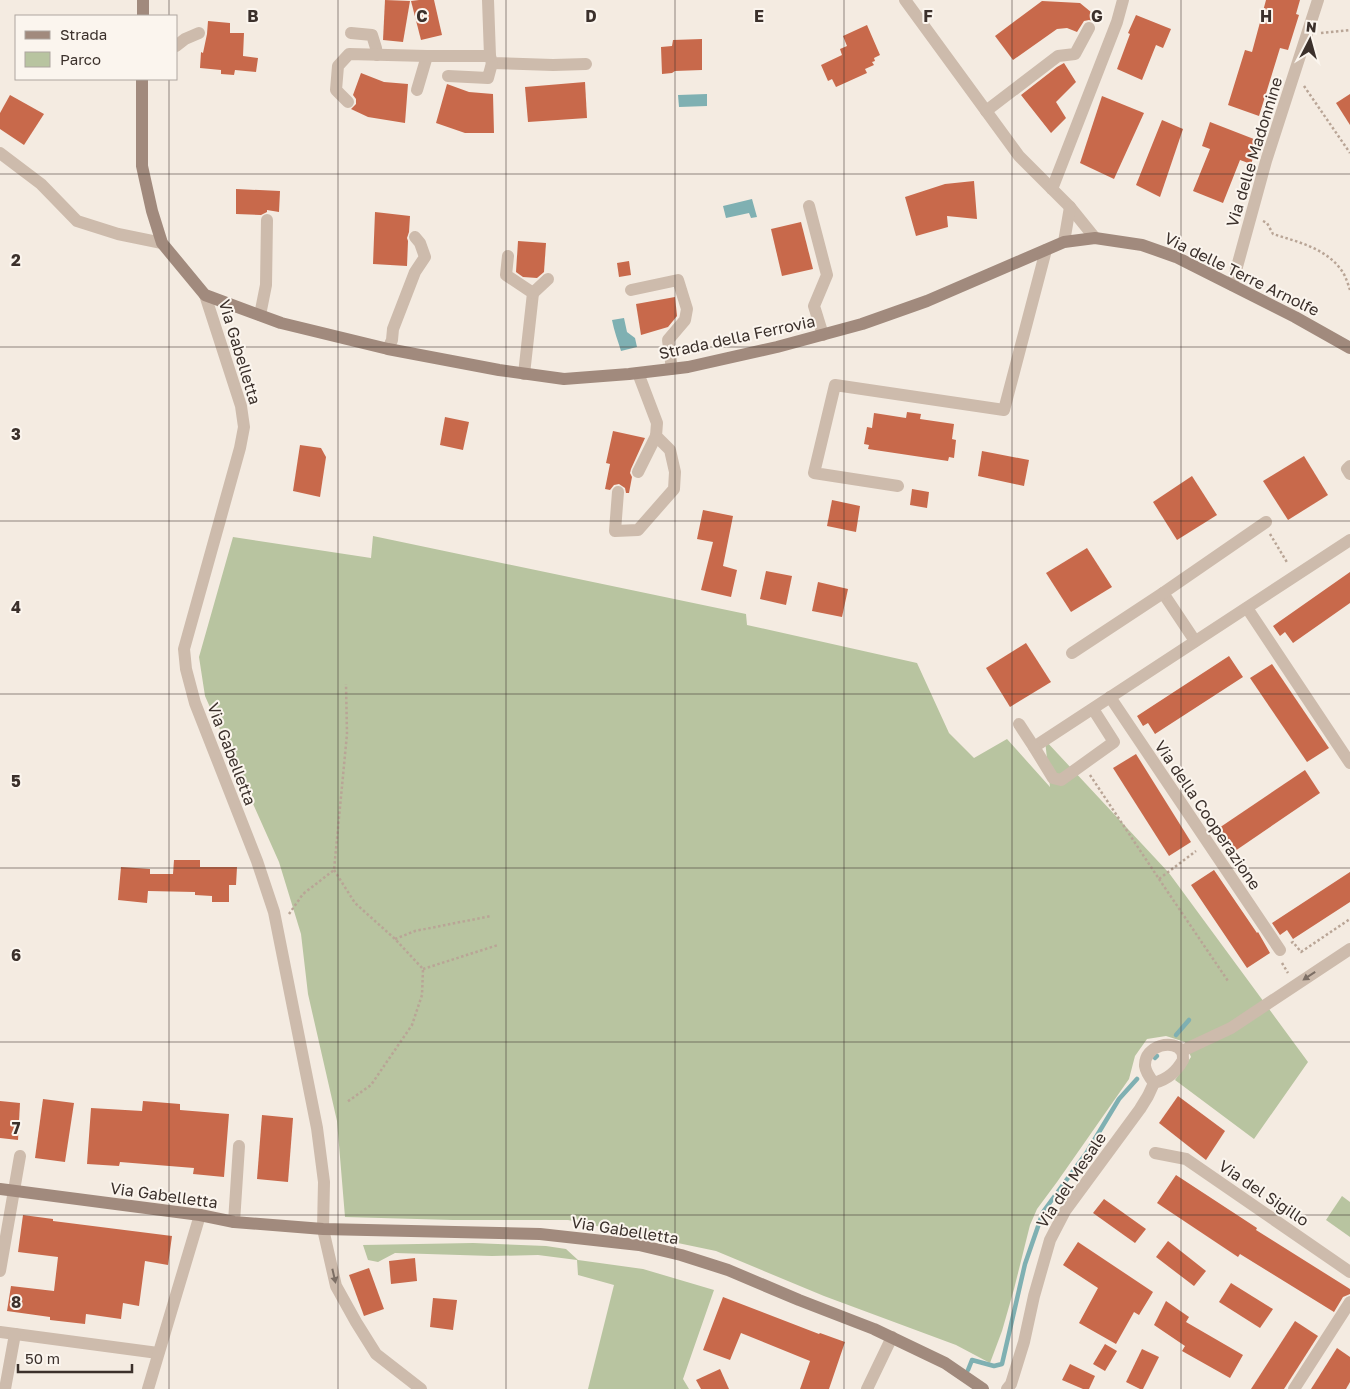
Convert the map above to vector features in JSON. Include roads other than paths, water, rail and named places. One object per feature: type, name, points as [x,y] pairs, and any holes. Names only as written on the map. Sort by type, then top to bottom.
[{"type":"street","points":[[143,0],[143,15]]},
{"type":"street","points":[[448,76],[488,78],[491,59],[488,0]]},
{"type":"street","points":[[905,0],[1019,156],[1070,207],[1095,238]]},
{"type":"street","points":[[1052,189],[1117,22],[1122,0]]},
{"type":"street","name":"Via delle Madonnine","points":[[1232,285],[1251,215],[1318,0]]},
{"type":"street","points":[[986,111],[1058,56],[1075,54],[1089,28]]},
{"type":"street","points":[[178,44],[200,32]]},
{"type":"street","points":[[351,33],[372,35],[376,55]]},
{"type":"street","points":[[348,102],[336,90],[338,66],[349,54],[491,59],[553,65],[586,64]]},
{"type":"street","points":[[417,90],[428,56]]},
{"type":"street","points":[[142,80],[142,166],[152,211],[162,243],[205,296]]},
{"type":"street","points":[[0,153],[41,184],[77,221],[118,234],[162,243]]},
{"type":"street","points":[[809,206],[828,275],[814,306],[823,335]]},
{"type":"street","points":[[1064,242],[1070,207]]},
{"type":"street","points":[[260,315],[266,285],[268,220]]},
{"type":"street","points":[[388,349],[392,340],[393,329],[415,272],[425,257],[420,243],[415,237]]},
{"type":"street","name":"Strada della Ferrovia","points":[[205,296],[281,323],[388,349],[499,370],[564,379],[688,367],[777,348],[862,324],[927,301],[1064,242],[1095,238]]},
{"type":"street","name":"Via delle Terre Arnolfe","points":[[1095,238],[1142,245],[1176,258],[1296,317],[1350,348]]},
{"type":"street","points":[[898,486],[814,473],[835,386],[1004,410],[1046,250]]},
{"type":"street","points":[[508,256],[506,276],[533,293]]},
{"type":"street","points":[[524,374],[533,293],[548,279]]},
{"type":"street","points":[[631,290],[678,280],[687,309],[686,320],[668,340],[672,369]]},
{"type":"street","name":"Via Gabelletta","points":[[205,296],[242,406],[244,427],[240,448],[184,649],[186,669],[195,703],[257,861],[274,912],[318,1128],[324,1182],[323,1229]]},
{"type":"street","points":[[638,373],[657,423],[656,436],[638,472]]},
{"type":"street","points":[[618,492],[615,532],[638,530],[674,489],[675,472],[670,450],[656,436]]},
{"type":"street","points":[[1350,466],[1347,469],[1350,474]]},
{"type":"street","points":[[1072,653],[1265,522]]},
{"type":"street","points":[[1034,747],[1350,540]]},
{"type":"street","points":[[1163,593],[1195,641]]},
{"type":"street","points":[[1247,608],[1350,763]]},
{"type":"street","name":"Via della Cooperazione","points":[[1110,697],[1280,950]]},
{"type":"street","points":[[1019,724],[1053,778],[1061,780],[1114,742],[1093,709]]},
{"type":"street","points":[[1182,1051],[1231,1028],[1350,949]]},
{"type":"street","points":[[1163,1045],[1177,1047],[1182,1051],[1183,1060],[1179,1067],[1162,1081],[1154,1083],[1145,1067],[1146,1059],[1150,1052],[1156,1047],[1163,1045]]},
{"type":"street","name":"Via del Mesale","points":[[1007,1389],[1011,1384],[1024,1342],[1034,1296],[1050,1240],[1065,1211],[1140,1109],[1154,1083]]},
{"type":"street","points":[[234,1222],[239,1146]]},
{"type":"street","name":"Via del Sigillo","points":[[1155,1153],[1186,1159],[1350,1272]]},
{"type":"street","points":[[0,1271],[20,1156]]},
{"type":"street","name":"Via Gabelletta","points":[[0,1189],[200,1215],[234,1222],[323,1229],[540,1234],[639,1245],[681,1255],[728,1270],[892,1337],[945,1363],[983,1389]]},
{"type":"street","points":[[148,1389],[200,1215]]},
{"type":"street","points":[[323,1229],[336,1286],[356,1322],[376,1354],[421,1389]]},
{"type":"street","points":[[1294,1389],[1350,1302]]},
{"type":"street","points":[[0,1332],[158,1354]]},
{"type":"street","points":[[5,1389],[15,1334]]},
{"type":"street","points":[[867,1389],[892,1337]]},
{"type":"water","points":[[707,94],[707,106],[679,107],[678,95]]},
{"type":"water","points":[[752,199],[757,217],[751,218],[749,213],[726,218],[723,206]]},
{"type":"water","points":[[624,318],[627,332],[635,338],[637,347],[621,351],[612,320]]},
{"type":"waterway","points":[[1176,1035],[1189,1020]]},
{"type":"waterway","points":[[968,1370],[972,1360],[994,1366],[1002,1364],[1025,1264],[1043,1212],[1087,1152],[1119,1099],[1137,1079]]}]
